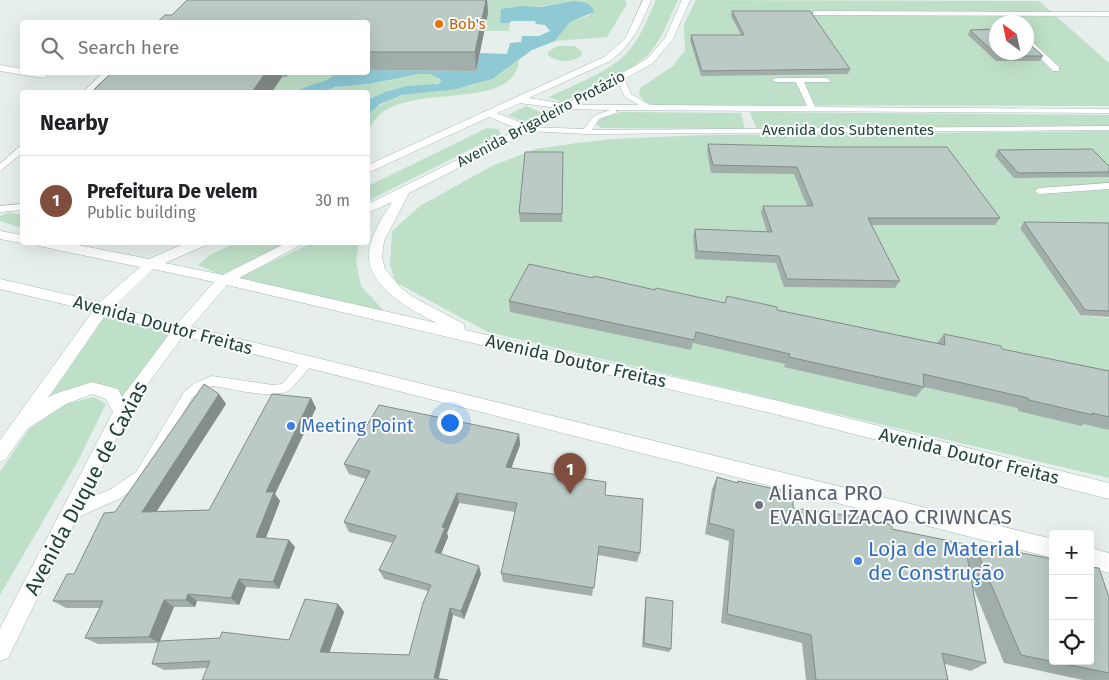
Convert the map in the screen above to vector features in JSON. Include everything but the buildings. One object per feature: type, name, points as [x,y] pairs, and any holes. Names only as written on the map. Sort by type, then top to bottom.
[{"type":"main road","name":"Avenida Brigadeiro Protázio","points":[[370,168],[606,60],[622,49],[630,38],[647,0]]},
{"type":"main road","name":"Avenida Brigadeiro Protázio","points":[[370,208],[528,129],[650,61],[669,39],[686,0]]},
{"type":"main road","points":[[997,7],[1004,14]]},
{"type":"main road","points":[[816,13],[1109,14]]},
{"type":"main road","points":[[1034,46],[1056,69]]},
{"type":"main road","points":[[0,68],[20,72]]},
{"type":"main road","points":[[520,100],[568,107]]},
{"type":"main road","points":[[490,114],[528,129]]},
{"type":"main road","points":[[404,190],[379,238],[375,256],[379,271],[390,288],[426,311],[481,339]]},
{"type":"main road","points":[[0,235],[20,239]]},
{"type":"main road","name":"Avenida Doutor Freitas","points":[[54,245],[224,280],[779,408],[1109,491]]},
{"type":"main road","points":[[0,454],[103,308],[152,264],[194,245]]},
{"type":"main road","points":[[180,330],[224,280],[294,245]]},
{"type":"main road","name":"Avenida Doutor Freitas","points":[[0,284],[103,308],[180,330],[1049,548]]},
{"type":"main road","name":"Avenida Duque de Caxias","points":[[0,650],[121,412],[141,381],[180,330]]},
{"type":"main road","points":[[18,429],[60,399],[92,388],[112,394],[121,412]]},
{"type":"main road","points":[[1094,559],[1109,563]]},
{"type":"lane","points":[[88,90],[106,75]]},
{"type":"lane","points":[[620,78],[628,95],[648,108]]},
{"type":"lane","points":[[776,80],[826,80]]},
{"type":"lane","points":[[799,80],[812,109]]},
{"type":"lane","name":"Avenida dos Subtenentes","points":[[568,107],[648,108],[747,120],[1109,128]]},
{"type":"lane","points":[[588,132],[590,123],[594,118],[622,108]]},
{"type":"lane","name":"Avenida dos Subtenentes","points":[[528,129],[588,132],[747,120],[812,109],[1109,111]]},
{"type":"lane","points":[[0,168],[20,151]]},
{"type":"lane","points":[[1039,191],[1109,186]]},
{"type":"lane","points":[[0,209],[20,208]]},
{"type":"lane","points":[[69,514],[115,495],[132,485],[141,476],[188,395],[199,386],[212,381],[273,390],[285,388],[308,362]]},
{"type":"green space","points":[[481,0],[625,0],[627,4],[607,37],[555,41],[570,22],[590,15],[592,7],[574,3],[509,7],[500,22],[510,23],[509,31],[485,31],[488,13]]},
{"type":"green space","points":[[656,0],[678,0],[661,36],[648,55],[620,74],[562,102],[549,97],[604,70],[624,56],[639,37]]},
{"type":"green space","points":[[696,0],[1039,1],[1109,63],[1109,106],[656,105],[646,103],[639,95],[640,88],[672,67],[685,51],[684,24]]},
{"type":"green space","points":[[557,46],[574,46],[581,51],[581,56],[569,61],[556,60],[548,55],[548,52]]},
{"type":"green space","points":[[519,59],[512,77],[495,88],[472,93],[419,99],[395,106],[377,118],[370,134],[370,113],[391,100],[403,95],[455,89],[476,84],[496,76]]},
{"type":"green space","points":[[426,73],[436,76],[441,81],[430,85],[393,89],[370,99],[370,90],[326,90],[371,84]]},
{"type":"green space","points":[[288,75],[334,75],[327,80],[299,90],[273,90],[282,77]]},
{"type":"green space","points":[[526,106],[543,113],[524,122],[508,115]]},
{"type":"green space","points":[[621,112],[741,113],[745,129],[601,128],[596,124],[598,119]]},
{"type":"green space","points":[[750,112],[1109,115],[1109,126],[756,128]]},
{"type":"green space","points":[[487,128],[498,129],[501,134],[370,200],[370,185]]},
{"type":"green space","points":[[1109,131],[1109,227],[1019,225],[1079,315],[1109,318],[1109,478],[488,332],[395,282],[390,265],[392,231],[420,206],[492,166],[536,149],[614,139],[703,135]]},
{"type":"green space","points":[[7,213],[20,214],[20,227],[0,221],[0,216]]},
{"type":"green space","points":[[231,245],[282,245],[221,275],[198,265],[210,255]]},
{"type":"green space","points":[[308,245],[359,245],[356,261],[361,286],[386,313],[235,279]]},
{"type":"green space","points":[[104,314],[171,334],[124,399],[108,386],[93,384],[77,387],[38,406]]},
{"type":"green space","points":[[94,397],[106,404],[78,461],[0,595],[0,472],[29,429],[65,404]]},
{"type":"water","points":[[575,1],[589,5],[594,12],[570,22],[555,41],[532,50],[492,79],[457,89],[402,95],[380,104],[370,113],[370,99],[406,86],[438,84],[441,81],[430,74],[418,74],[370,84],[336,87],[326,90],[299,90],[327,80],[334,75],[370,75],[370,70],[476,71],[480,53],[507,54],[510,43],[521,42],[522,36],[539,36],[550,31],[545,25],[536,24],[535,21],[500,23],[501,9],[520,6],[540,7]]},
{"type":"place","name":"Bob's","points":[[439,24]]},
{"type":"place","name":"Meeting Point","points":[[291,426]]},
{"type":"place","name":"Prefeitura De velem","points":[[570,494]]},
{"type":"place","name":"Alianca PRO EVANGLIZACAO CRIWNCAS","points":[[759,505]]},
{"type":"place","name":"Loja de Material de Construção","points":[[858,561]]}]
